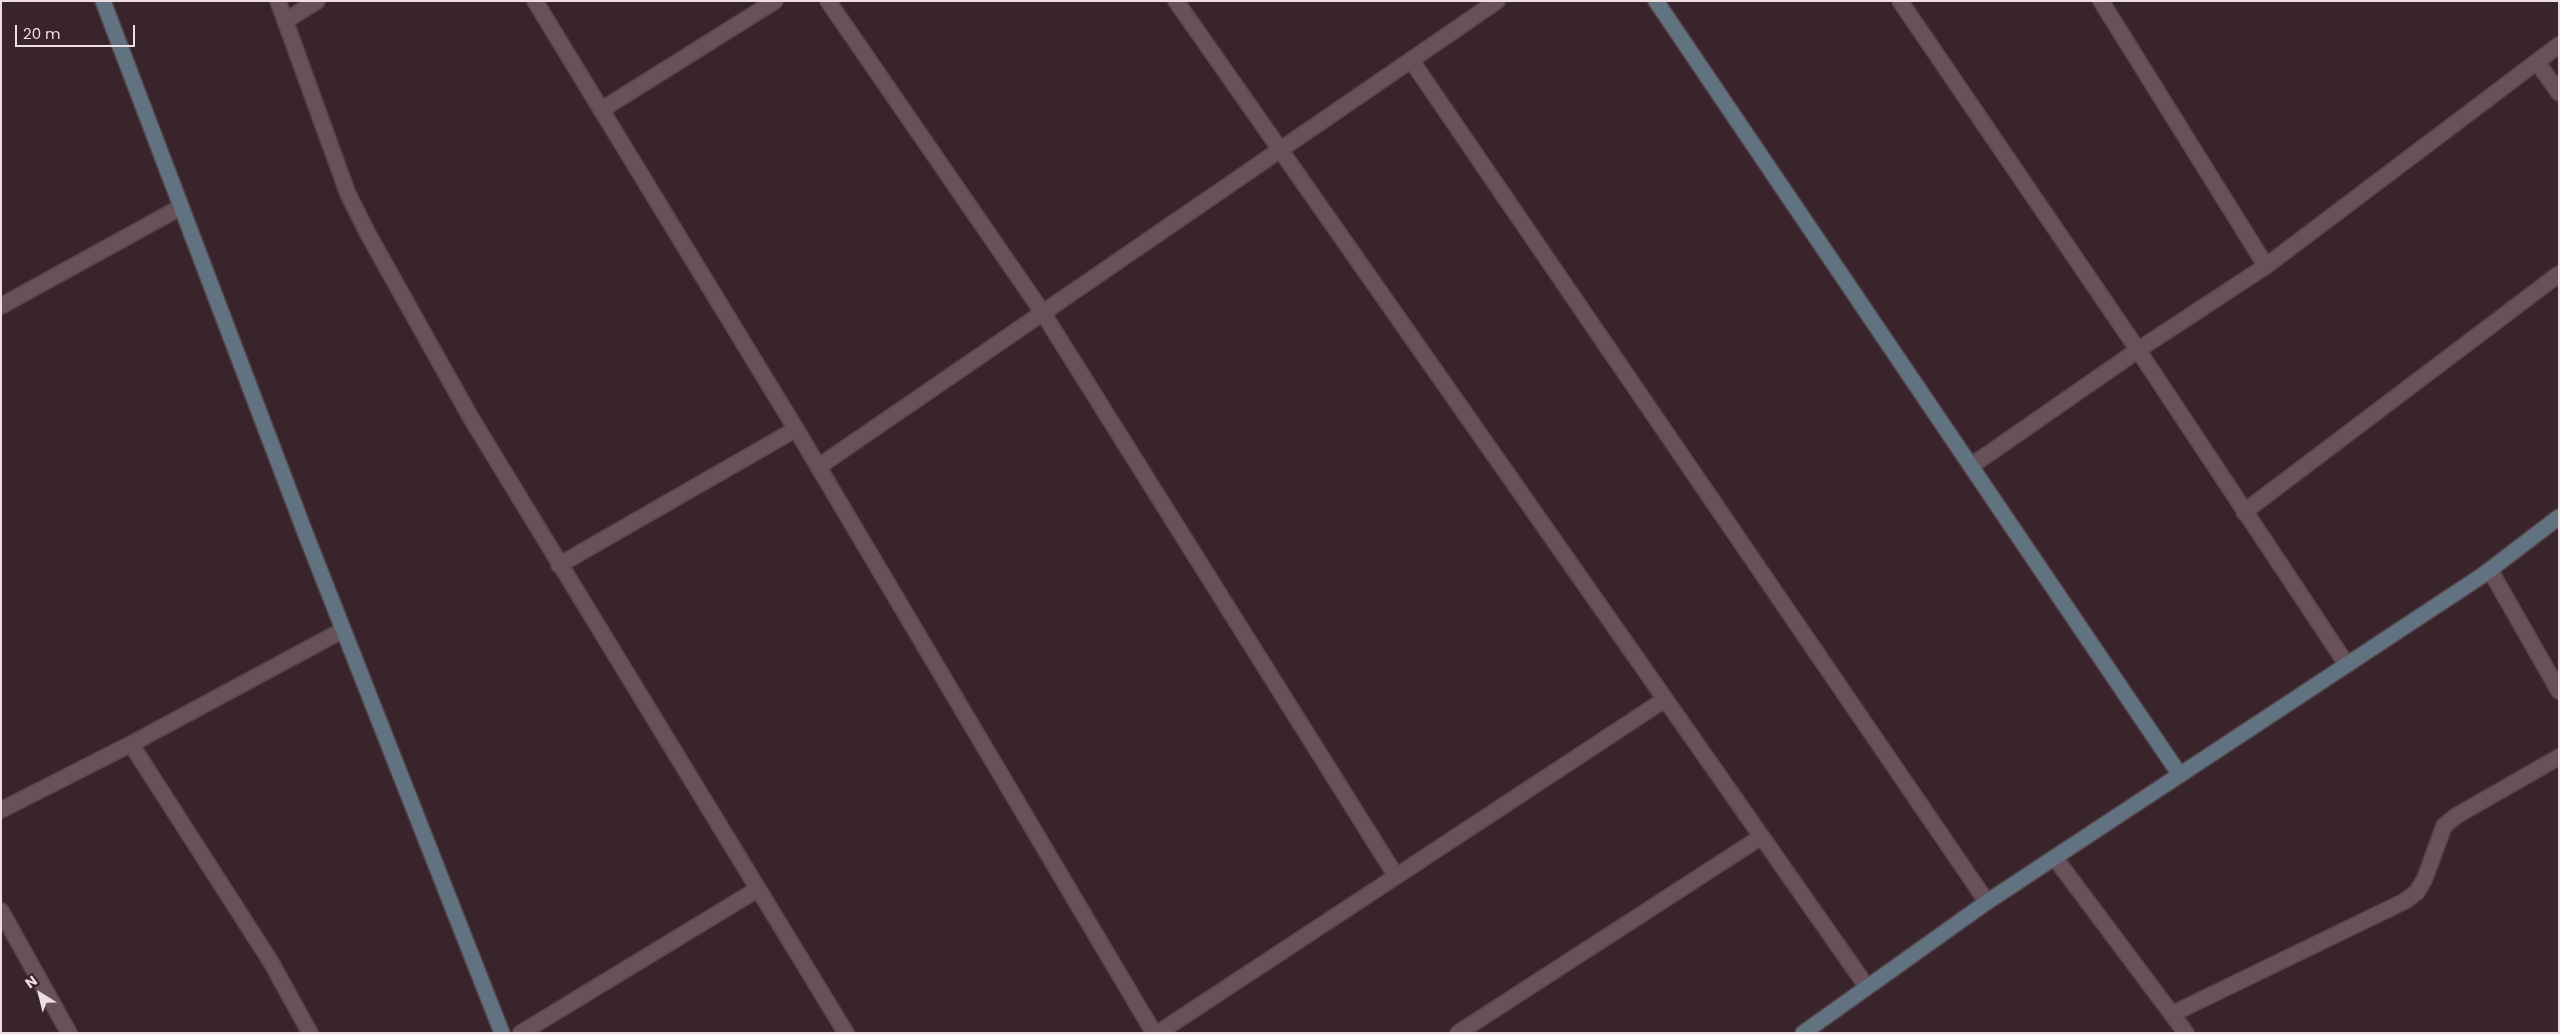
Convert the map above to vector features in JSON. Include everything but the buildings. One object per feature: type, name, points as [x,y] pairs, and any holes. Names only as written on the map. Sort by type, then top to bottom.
[{"type":"street","points":[[103,1],[343,630],[502,1033]]},
{"type":"street","points":[[278,1],[352,202],[471,418],[846,1033]]},
{"type":"street","points":[[285,21],[317,1]]},
{"type":"street","points":[[535,1],[796,429],[1154,1033]]},
{"type":"street","points":[[601,110],[775,1]]},
{"type":"street","points":[[828,1],[1043,312],[1396,876]]},
{"type":"street","points":[[1176,1],[1664,700],[1867,987]]},
{"type":"street","points":[[818,467],[1497,1]]},
{"type":"street","points":[[1656,1],[2180,775]]},
{"type":"street","points":[[1900,1],[2138,350],[2346,665]]},
{"type":"street","points":[[2101,1],[2266,266]]},
{"type":"street","points":[[1971,466],[2138,350],[2266,266],[2559,45]]},
{"type":"street","points":[[1411,60],[1987,902]]},
{"type":"street","points":[[2537,62],[2559,93]]},
{"type":"street","points":[[1,306],[181,207]]},
{"type":"street","points":[[2244,512],[2559,274]]},
{"type":"street","points":[[559,565],[796,429]]},
{"type":"street","points":[[1803,1033],[1987,902],[2490,570],[2559,517]]},
{"type":"street","points":[[2490,570],[2559,691]]},
{"type":"street","points":[[1,810],[131,744],[343,630]]},
{"type":"street","points":[[1158,1033],[1664,700]]},
{"type":"street","points":[[131,744],[271,962],[310,1033]]},
{"type":"street","points":[[2172,1014],[2405,901],[2417,892],[2425,878],[2444,826],[2456,816],[2559,757]]},
{"type":"street","points":[[1458,1033],[1761,837]]},
{"type":"street","points":[[2055,858],[2186,1033]]},
{"type":"street","points":[[521,1033],[758,889]]},
{"type":"street","points":[[1,911],[69,1033]]}]
